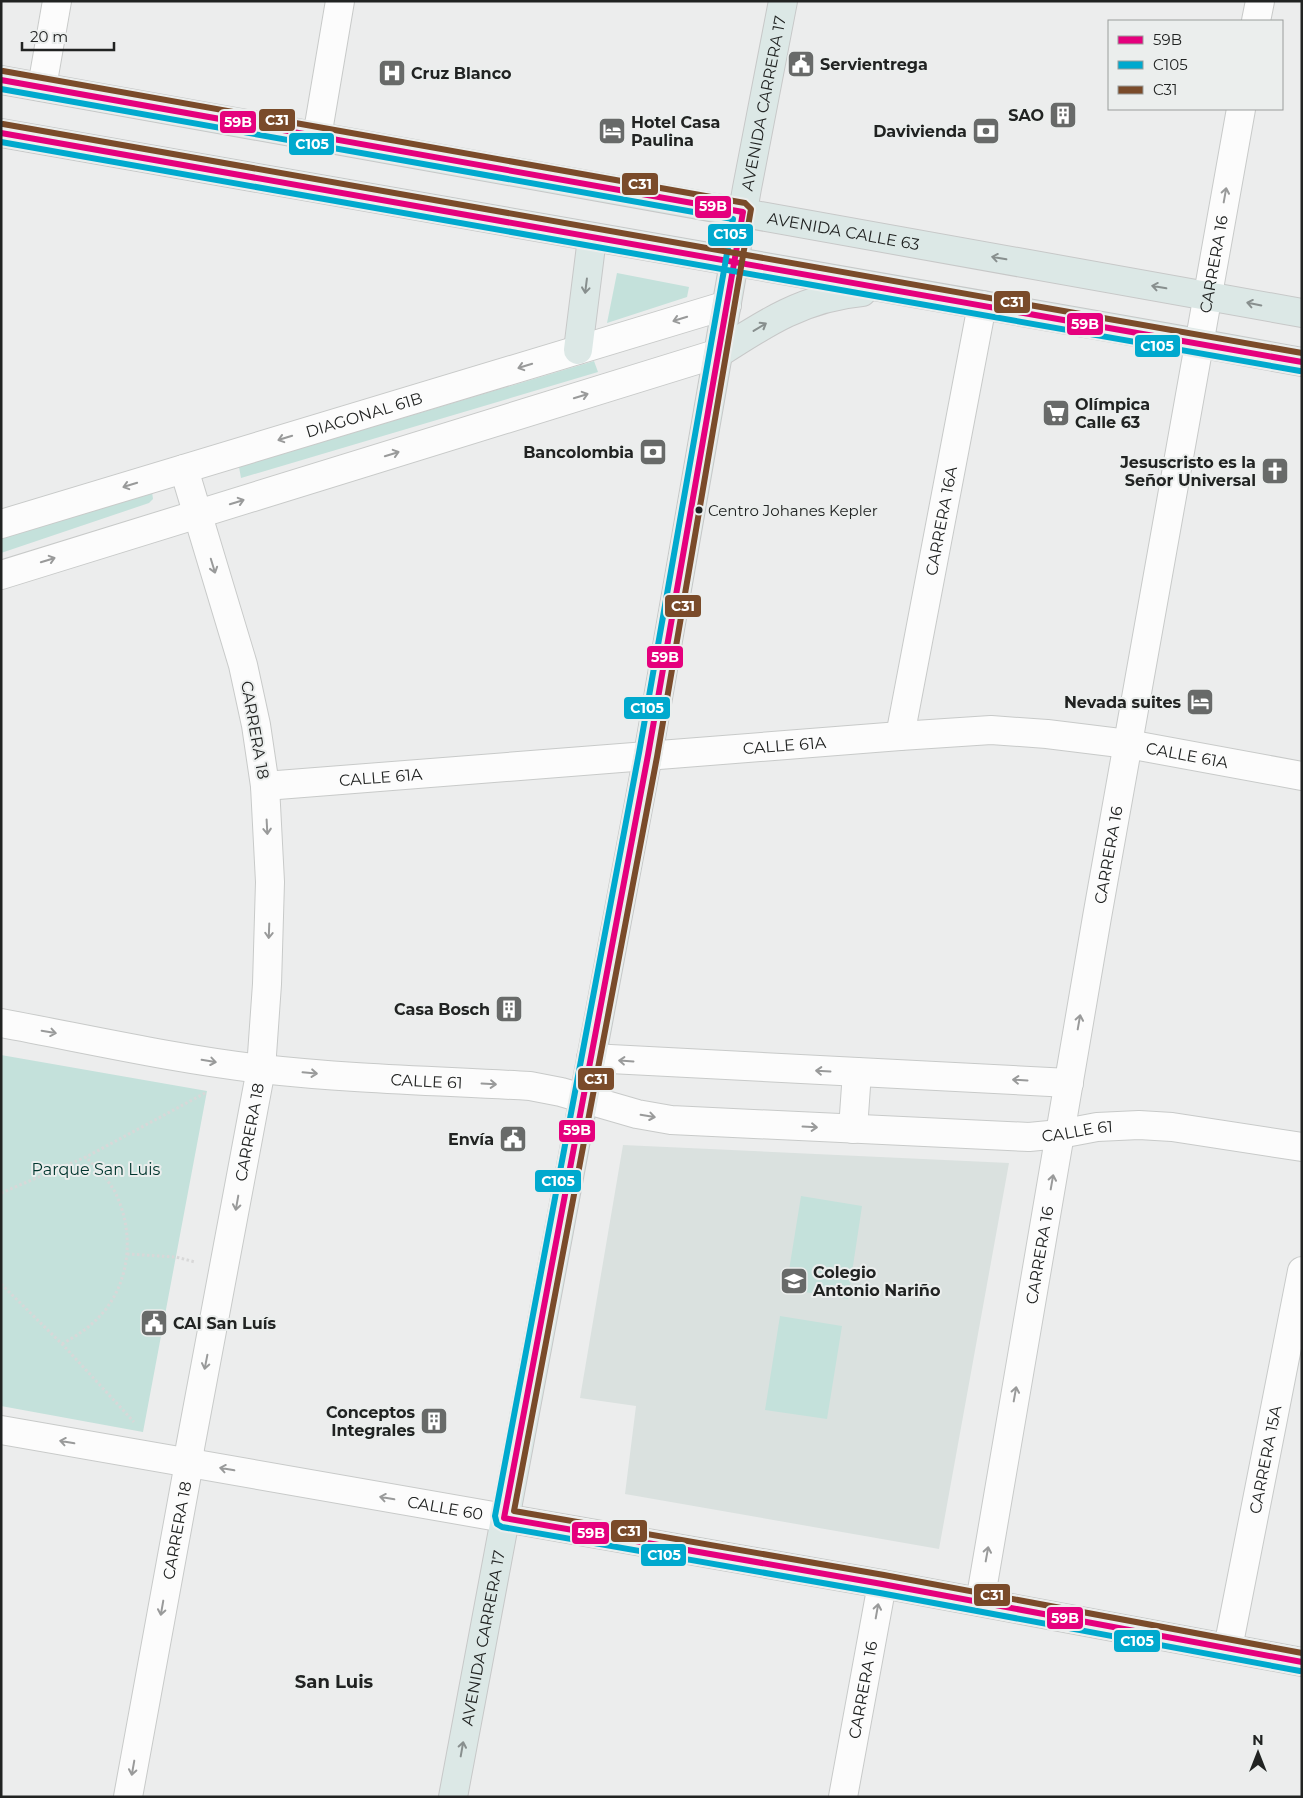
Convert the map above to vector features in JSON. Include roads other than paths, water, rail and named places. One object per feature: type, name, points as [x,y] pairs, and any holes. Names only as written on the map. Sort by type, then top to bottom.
[{"type":"main road","name":"AVENIDA CARRERA 17","points":[[453,1797],[648,755],[734,262],[783,1]]},
{"type":"main road","name":"AVENIDA CALLE 63","points":[[1,80],[1302,313]]},
{"type":"main road","points":[[1,133],[1302,362]]},
{"type":"main road","points":[[578,350],[592,238]]},
{"type":"main road","points":[[718,353],[780,315],[803,305],[853,292],[890,289]]},
{"type":"street","points":[[42,88],[57,1]]},
{"type":"street","points":[[317,137],[340,1]]},
{"type":"street","points":[[1256,20],[1260,1]]},
{"type":"street","name":"CARRERA 16","points":[[980,1602],[1198,343],[1241,110]]},
{"type":"street","name":"DIAGONAL 61B","points":[[1,524],[727,305]]},
{"type":"street","name":"CARRERA 16A","points":[[900,736],[982,305]]},
{"type":"street","points":[[1,575],[718,353]]},
{"type":"street","name":"CARRERA 18","points":[[128,1797],[189,1463],[190,1448],[261,1069],[267,984],[270,882],[265,786],[256,725],[243,665],[184,469]]},
{"type":"street","name":"CALLE 61A","points":[[265,786],[991,730],[1047,734],[1128,744],[1302,776]]},
{"type":"street","name":"CALLE 61","points":[[1,1023],[261,1069],[530,1086],[561,1092],[636,1114],[671,1120],[1028,1137],[1060,1134],[1097,1127],[1140,1125],[1172,1127],[1302,1147]]},
{"type":"street","points":[[591,1058],[1069,1083]]},
{"type":"street","points":[[853,1129],[857,1072]]},
{"type":"street","name":"CARRERA 15A","points":[[1228,1648],[1302,1271]]},
{"type":"street","name":"CALLE 60","points":[[1,1430],[882,1584],[1302,1662]]},
{"type":"street","name":"CARRERA 16","points":[[843,1797],[882,1584]]},
{"type":"place","name":"Servientrega","points":[[801,64]]},
{"type":"place","name":"Cruz Blanco","points":[[392,73]]},
{"type":"place","name":"SAO","points":[[1063,115]]},
{"type":"place","name":"Hotel Casa Paulina","points":[[612,131]]},
{"type":"place","name":"Davivienda","points":[[986,131]]},
{"type":"place","name":"Olímpica Calle 63","points":[[1056,413]]},
{"type":"place","name":"Bancolombia","points":[[653,452]]},
{"type":"place","name":"Jesuscristo es la Señor Universal","points":[[1275,471]]},
{"type":"place","name":"Centro Johanes Kepler","points":[[699,510]]},
{"type":"place","name":"Nevada suites","points":[[1200,702]]},
{"type":"place","name":"Casa Bosch","points":[[509,1009]]},
{"type":"place","name":"Envía","points":[[513,1139]]},
{"type":"place","name":"Colegio Antonio Nariño","points":[[794,1281]]},
{"type":"place","name":"CAI San Luís","points":[[154,1323]]},
{"type":"place","name":"Conceptos Integrales","points":[[434,1421]]},
{"type":"district","name":"San Luis","points":[[334,1682]]},
{"type":"park label","name":"Parque San Luis","points":[[96,1169]]}]
